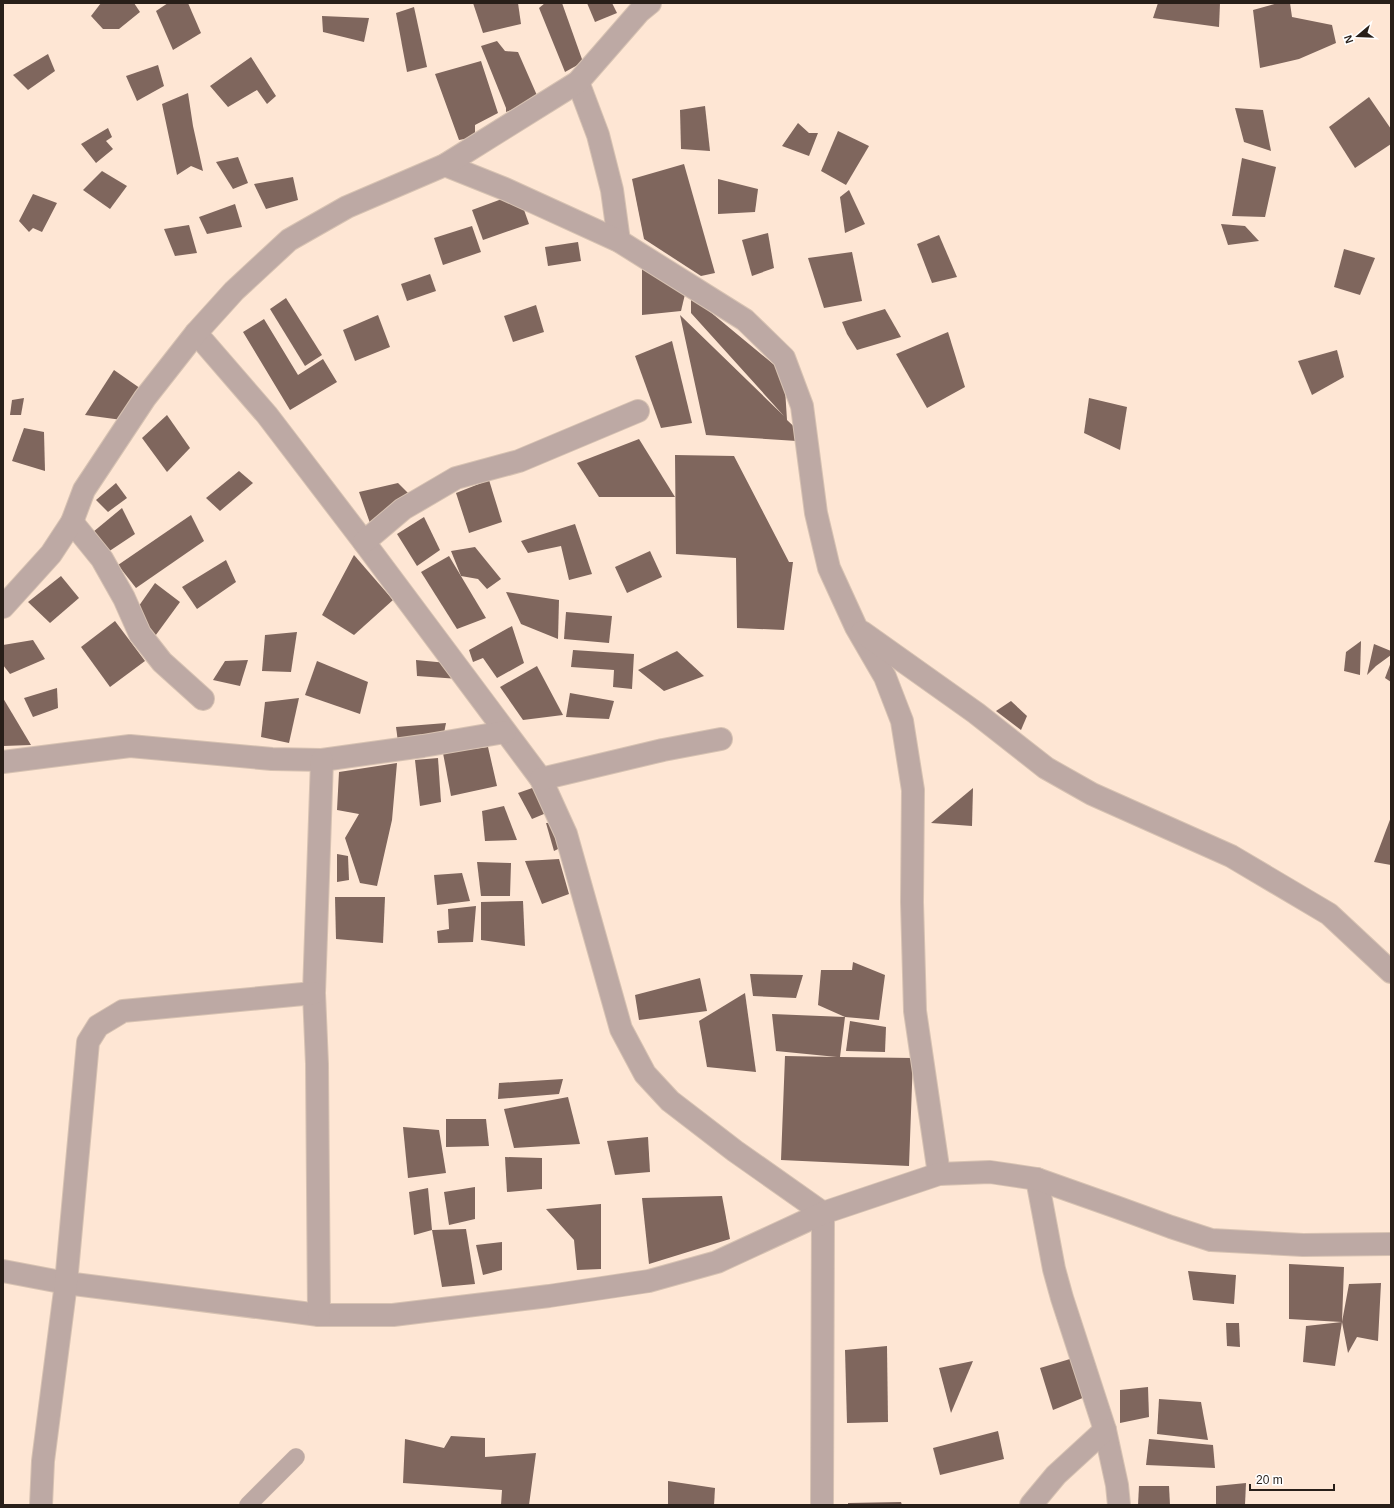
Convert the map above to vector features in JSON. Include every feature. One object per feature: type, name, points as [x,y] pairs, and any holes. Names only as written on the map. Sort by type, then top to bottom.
[{"type":"street","points":[[3,607],[51,554],[72,522],[84,490],[145,398],[196,333],[234,291],[289,240],[347,207],[445,165],[578,82],[639,12],[650,3]]},
{"type":"street","points":[[578,82],[598,135],[612,190],[619,241]]},
{"type":"street","points":[[445,165],[505,189],[619,241],[745,320],[784,358],[802,406],[816,513],[829,568],[856,627],[885,677],[902,721],[913,790],[912,902],[915,1011],[939,1174]]},
{"type":"street","points":[[196,333],[267,415],[364,542],[540,779],[566,834],[621,1029],[645,1074],[670,1101],[823,1213]]},
{"type":"street","points":[[364,542],[403,509],[456,478],[519,461],[638,411]]},
{"type":"street","points":[[72,522],[102,558],[124,598],[140,634],[162,662],[203,699]]},
{"type":"street","points":[[856,627],[976,712],[1046,768],[1092,794],[1231,856],[1330,914],[1391,972]]},
{"type":"street","points":[[3,762],[130,746],[272,759],[322,760],[423,746],[505,732]]},
{"type":"street","points":[[540,779],[663,750],[721,739]]},
{"type":"street","points":[[319,1315],[317,1064],[314,993],[322,760]]},
{"type":"street","points":[[41,1505],[42,1461],[66,1283],[88,1042],[98,1026],[123,1011],[314,993]]},
{"type":"street","points":[[3,1271],[66,1283],[319,1315],[393,1315],[549,1296],[649,1281],[717,1262],[823,1213],[939,1174],[990,1172],[1037,1180],[1211,1240],[1303,1245],[1391,1244]]},
{"type":"street","points":[[1037,1180],[1056,1276],[1105,1430],[1117,1485],[1119,1505]]},
{"type":"street","points":[[822,1505],[823,1213]]},
{"type":"street","points":[[1031,1505],[1056,1475],[1105,1430]]},
{"type":"lane","points":[[248,1505],[296,1457]]},
{"type":"building","points":[[101,3],[134,3],[140,12],[119,29],[103,29],[91,16]]},
{"type":"building","points":[[168,3],[188,3],[201,33],[173,50],[156,11]]},
{"type":"building","points":[[473,3],[518,3],[521,24],[483,33]]},
{"type":"building","points":[[545,3],[562,3],[583,62],[565,72],[539,8]]},
{"type":"building","points":[[587,3],[612,3],[617,13],[595,22]]},
{"type":"building","points":[[1158,3],[1220,3],[1219,27],[1153,18]]},
{"type":"building","points":[[1278,3],[1290,3],[1292,17],[1332,25],[1336,43],[1299,59],[1260,68],[1253,10]]},
{"type":"building","points":[[414,7],[427,67],[407,72],[396,13]]},
{"type":"building","points":[[322,16],[369,18],[364,42],[323,32]]},
{"type":"building","points":[[497,41],[505,51],[518,52],[539,100],[506,112],[506,108],[481,46]]},
{"type":"building","points":[[48,54],[55,71],[28,90],[13,75]]},
{"type":"building","points":[[251,57],[276,96],[267,104],[257,90],[228,107],[210,86]]},
{"type":"building","points":[[481,61],[498,113],[475,125],[475,137],[459,140],[435,74]]},
{"type":"building","points":[[158,65],[164,86],[137,101],[126,76]]},
{"type":"building","points":[[188,93],[193,126],[203,171],[191,166],[177,175],[162,104]]},
{"type":"building","points":[[1369,97],[1391,129],[1391,144],[1355,168],[1329,127]]},
{"type":"building","points":[[705,106],[710,151],[681,149],[680,110]]},
{"type":"building","points":[[1235,108],[1263,110],[1271,151],[1244,142]]},
{"type":"building","points":[[798,123],[809,133],[818,133],[809,156],[782,146]]},
{"type":"building","points":[[108,128],[112,137],[106,141],[113,149],[96,163],[81,144]]},
{"type":"building","points":[[838,131],[869,146],[846,185],[821,171]]},
{"type":"building","points":[[238,157],[248,183],[233,189],[216,162]]},
{"type":"building","points":[[1242,158],[1276,167],[1265,217],[1232,216]]},
{"type":"building","points":[[684,164],[715,273],[701,276],[644,239],[632,179]]},
{"type":"building","points":[[102,171],[127,186],[110,209],[83,190]]},
{"type":"building","points":[[293,177],[298,200],[266,209],[254,184]]},
{"type":"building","points":[[718,179],[758,189],[755,212],[718,214]]},
{"type":"building","points":[[849,190],[865,224],[845,233],[840,197]]},
{"type":"building","points":[[518,193],[529,224],[483,240],[472,210]]},
{"type":"building","points":[[33,194],[57,203],[42,232],[33,228],[29,232],[19,221]]},
{"type":"building","points":[[235,204],[242,227],[207,234],[199,217]]},
{"type":"building","points":[[1221,224],[1245,226],[1259,241],[1228,245]]},
{"type":"building","points":[[189,225],[197,253],[175,256],[164,229]]},
{"type":"building","points":[[472,226],[481,252],[443,265],[434,238]]},
{"type":"building","points":[[768,233],[774,268],[752,276],[742,240]]},
{"type":"building","points":[[939,235],[957,277],[932,283],[917,244]]},
{"type":"building","points":[[578,242],[581,261],[548,266],[545,247]]},
{"type":"building","points":[[1344,249],[1375,258],[1360,295],[1334,287]]},
{"type":"building","points":[[852,252],[862,301],[824,308],[808,258]]},
{"type":"building","points":[[642,264],[686,290],[681,311],[642,315]]},
{"type":"building","points":[[430,274],[436,291],[407,301],[401,284]]},
{"type":"building","points":[[691,296],[784,373],[787,420],[806,438],[797,441],[706,435],[680,315],[784,416],[691,313]]},
{"type":"building","points":[[286,298],[322,355],[305,366],[270,309]]},
{"type":"building","points":[[536,305],[544,332],[513,342],[504,316]]},
{"type":"building","points":[[885,309],[901,337],[857,350],[847,334],[842,322]]},
{"type":"building","points":[[378,315],[390,347],[355,361],[343,330]]},
{"type":"building","points":[[264,319],[298,375],[323,359],[337,382],[290,410],[243,332]]},
{"type":"building","points":[[948,332],[965,387],[927,408],[896,354]]},
{"type":"building","points":[[672,341],[692,423],[661,428],[635,356]]},
{"type":"building","points":[[1337,350],[1344,377],[1312,395],[1298,361]]},
{"type":"building","points":[[114,370],[144,391],[122,420],[85,415]]},
{"type":"building","points":[[24,398],[21,415],[10,415],[12,400]]},
{"type":"building","points":[[1089,398],[1127,407],[1120,450],[1084,433]]},
{"type":"building","points":[[167,415],[190,448],[167,472],[142,438]]},
{"type":"building","points":[[24,428],[44,432],[45,471],[12,461]]},
{"type":"building","points":[[639,439],[675,497],[599,497],[577,463]]},
{"type":"building","points":[[675,455],[734,456],[789,562],[793,562],[784,630],[737,628],[736,558],[676,554]]},
{"type":"building","points":[[239,471],[253,483],[220,511],[206,498]]},
{"type":"building","points":[[489,480],[502,522],[469,533],[456,493]]},
{"type":"building","points":[[116,483],[127,498],[108,512],[96,500]]},
{"type":"building","points":[[398,483],[410,495],[370,523],[359,492]]},
{"type":"building","points":[[122,508],[135,534],[108,552],[87,537]]},
{"type":"building","points":[[191,515],[204,541],[136,588],[118,565]]},
{"type":"building","points":[[424,517],[440,550],[417,566],[397,534]]},
{"type":"building","points":[[575,524],[592,574],[569,580],[561,546],[528,553],[521,541]]},
{"type":"building","points":[[475,547],[501,579],[487,589],[478,579],[461,576],[451,551]]},
{"type":"building","points":[[650,551],[662,577],[627,593],[615,567]]},
{"type":"building","points":[[354,555],[393,600],[354,635],[322,615]]},
{"type":"building","points":[[449,556],[486,618],[457,629],[421,572]]},
{"type":"building","points":[[226,560],[236,582],[197,609],[182,587]]},
{"type":"building","points":[[61,576],[79,598],[50,623],[28,602]]},
{"type":"building","points":[[155,583],[180,602],[150,643],[136,610]]},
{"type":"building","points":[[506,592],[559,600],[558,639],[521,624]]},
{"type":"building","points":[[566,612],[612,616],[609,643],[564,639]]},
{"type":"building","points":[[115,621],[145,661],[110,687],[81,647]]},
{"type":"building","points":[[512,626],[524,663],[497,678],[483,658],[473,662],[469,650]]},
{"type":"building","points":[[297,632],[291,672],[262,671],[265,635]]},
{"type":"building","points":[[33,640],[45,659],[10,674],[3,665],[3,645]]},
{"type":"building","points":[[1361,641],[1360,675],[1344,671],[1346,652]]},
{"type":"building","points":[[1374,644],[1391,651],[1391,655],[1367,675]]},
{"type":"building","points":[[573,650],[634,654],[632,689],[613,687],[614,670],[571,667]]},
{"type":"building","points":[[677,651],[704,676],[664,691],[638,670]]},
{"type":"building","points":[[248,660],[240,686],[213,680],[225,661]]},
{"type":"building","points":[[416,660],[447,663],[459,679],[417,676]]},
{"type":"building","points":[[317,661],[368,682],[360,714],[305,695]]},
{"type":"building","points":[[1391,662],[1391,682],[1385,678]]},
{"type":"building","points":[[537,666],[563,715],[523,720],[500,687]]},
{"type":"building","points":[[57,688],[58,708],[33,717],[24,698]]},
{"type":"building","points":[[570,693],[614,701],[609,719],[566,717]]},
{"type":"building","points":[[3,698],[31,745],[3,746]]},
{"type":"building","points":[[299,698],[289,743],[261,737],[265,702]]},
{"type":"building","points":[[1011,701],[1027,716],[1021,730],[996,711]]},
{"type":"building","points":[[446,723],[443,738],[398,742],[396,727]]},
{"type":"building","points":[[488,747],[497,786],[451,796],[443,753]]},
{"type":"building","points":[[438,758],[441,802],[420,806],[415,760]]},
{"type":"building","points":[[397,763],[392,820],[377,886],[360,883],[345,838],[359,814],[337,810],[339,772]]},
{"type":"building","points":[[538,786],[551,811],[532,819],[518,793]]},
{"type":"building","points":[[973,788],[972,826],[931,823]]},
{"type":"building","points":[[504,806],[517,840],[485,841],[482,811]]},
{"type":"building","points":[[1391,817],[1391,865],[1374,862]]},
{"type":"building","points":[[546,823],[554,823],[564,846],[554,851]]},
{"type":"building","points":[[337,854],[348,856],[349,880],[337,882]]},
{"type":"building","points":[[559,859],[569,894],[542,904],[525,861]]},
{"type":"building","points":[[477,862],[511,863],[510,896],[481,896]]},
{"type":"building","points":[[462,873],[470,901],[437,905],[434,875]]},
{"type":"building","points":[[335,897],[385,897],[383,943],[336,939]]},
{"type":"building","points":[[523,901],[525,946],[481,940],[481,902]]},
{"type":"building","points":[[476,906],[473,942],[438,943],[437,931],[449,929],[448,909]]},
{"type":"building","points":[[853,962],[885,975],[879,1020],[845,1017],[818,1005],[821,970],[852,970]]},
{"type":"building","points":[[750,974],[803,975],[796,998],[753,996]]},
{"type":"building","points":[[700,978],[707,1011],[639,1020],[635,995]]},
{"type":"building","points":[[745,993],[756,1072],[707,1067],[699,1021]]},
{"type":"building","points":[[772,1014],[845,1017],[840,1057],[913,1058],[909,1166],[781,1160],[785,1056],[837,1057],[776,1051]]},
{"type":"building","points":[[850,1021],[886,1027],[885,1052],[846,1051]]},
{"type":"building","points":[[563,1079],[559,1094],[498,1099],[499,1083]]},
{"type":"building","points":[[568,1097],[580,1144],[514,1148],[504,1109]]},
{"type":"building","points":[[446,1119],[486,1119],[489,1146],[446,1147]]},
{"type":"building","points":[[403,1127],[439,1130],[446,1173],[408,1178]]},
{"type":"building","points":[[648,1137],[650,1172],[615,1175],[607,1141]]},
{"type":"building","points":[[505,1157],[542,1158],[542,1189],[507,1192]]},
{"type":"building","points":[[475,1187],[475,1219],[449,1225],[444,1192]]},
{"type":"building","points":[[428,1188],[432,1230],[414,1235],[409,1192]]},
{"type":"building","points":[[722,1196],[730,1239],[649,1264],[642,1198]]},
{"type":"building","points":[[601,1204],[601,1269],[577,1270],[574,1240],[546,1209]]},
{"type":"building","points":[[466,1229],[475,1284],[442,1287],[432,1230]]},
{"type":"building","points":[[502,1242],[502,1270],[483,1275],[476,1245]]},
{"type":"building","points":[[1289,1264],[1344,1267],[1342,1322],[1289,1319]]},
{"type":"building","points":[[1188,1271],[1236,1275],[1234,1304],[1193,1300]]},
{"type":"building","points":[[1381,1283],[1378,1341],[1357,1337],[1348,1353],[1342,1322],[1349,1284]]},
{"type":"building","points":[[1342,1322],[1335,1366],[1303,1362],[1306,1326]]},
{"type":"building","points":[[1226,1323],[1239,1323],[1240,1347],[1227,1346]]},
{"type":"building","points":[[887,1346],[888,1422],[847,1423],[845,1350]]},
{"type":"building","points":[[1070,1359],[1085,1397],[1053,1410],[1040,1368]]},
{"type":"building","points":[[973,1361],[951,1413],[939,1368]]},
{"type":"building","points":[[1148,1387],[1149,1417],[1120,1423],[1120,1390]]},
{"type":"building","points":[[1159,1399],[1201,1402],[1208,1440],[1157,1434]]},
{"type":"building","points":[[998,1431],[1004,1459],[940,1475],[933,1448]]},
{"type":"building","points":[[451,1436],[485,1438],[485,1457],[536,1453],[529,1505],[501,1505],[502,1490],[403,1483],[405,1439],[444,1448]]},
{"type":"building","points":[[1149,1439],[1213,1445],[1215,1468],[1146,1465]]},
{"type":"building","points":[[668,1481],[715,1488],[714,1505],[668,1505]]},
{"type":"building","points":[[1246,1483],[1245,1505],[1216,1505],[1216,1486]]},
{"type":"building","points":[[1139,1486],[1169,1486],[1170,1505],[1138,1505]]},
{"type":"building","points":[[901,1502],[902,1505],[848,1505],[848,1503]]}]
